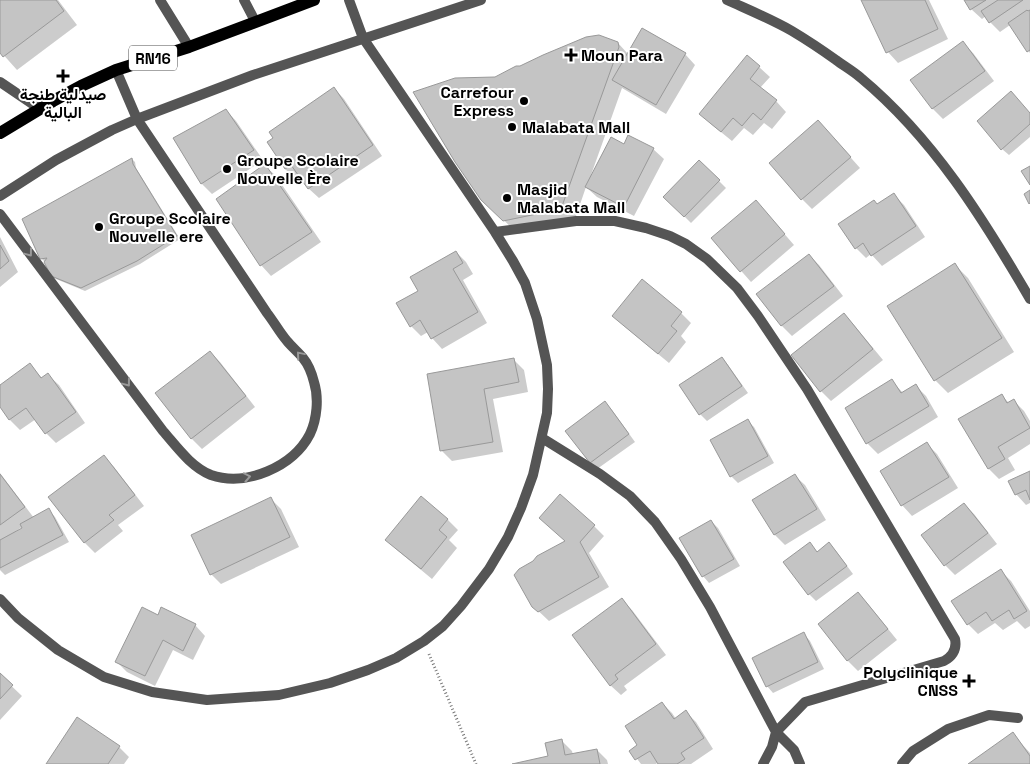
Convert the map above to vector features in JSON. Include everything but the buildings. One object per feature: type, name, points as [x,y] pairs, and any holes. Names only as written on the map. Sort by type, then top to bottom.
[{"type":"main road","name":"RN16","points":[[0,133],[81,86],[116,70],[188,47],[314,0]]},
{"type":"street","points":[[160,0],[188,47]]},
{"type":"street","points":[[244,0],[255,21]]},
{"type":"street","points":[[0,599],[18,618],[58,650],[104,678],[152,692],[207,700],[278,695],[330,683],[368,670],[396,658],[424,641],[443,626],[461,606],[489,569],[508,537],[521,508],[532,475],[547,413],[546,365],[537,319],[525,283],[513,261],[363,38],[349,0]]},
{"type":"street","points":[[0,196],[56,160],[112,130],[138,119],[253,75],[481,0]]},
{"type":"street","points":[[727,0],[793,31],[859,76],[894,107],[953,177],[983,221],[1030,299]]},
{"type":"street","points":[[0,214],[163,431],[198,468],[225,478],[240,478],[265,472],[283,463],[294,455],[304,443],[310,434],[315,419],[317,395],[311,372],[304,358],[287,341],[267,313],[138,119],[116,70]]},
{"type":"street","points":[[0,82],[40,109]]},
{"type":"street","points":[[495,232],[576,221],[615,221],[670,236],[686,244],[707,259],[737,288],[807,389],[951,631],[955,639],[956,648],[946,660],[805,702],[776,732],[772,747],[763,764]]},
{"type":"street","points":[[542,438],[600,474],[630,496],[655,522],[681,559],[710,607],[776,732],[794,750],[800,764]]},
{"type":"street","points":[[902,764],[913,751],[948,729],[989,715],[1018,718]]},
{"type":"path","points":[[424,641],[476,764]]},
{"type":"place","name":"Moun Para","points":[[571,55]]},
{"type":"place","name":"صيدلية طنجة البالية","points":[[63,76]]},
{"type":"place","name":"Carrefour Express","points":[[524,101]]},
{"type":"place","name":"Malabata Mall","points":[[512,127]]},
{"type":"place","name":"Groupe Scolaire Nouvelle Ère","points":[[227,169]]},
{"type":"place","name":"Masjid Malabata Mall","points":[[507,198]]},
{"type":"place","name":"Groupe Scolaire Nouvelle ere","points":[[99,227]]},
{"type":"place","name":"Polyclinique CNSS","points":[[969,681]]}]
